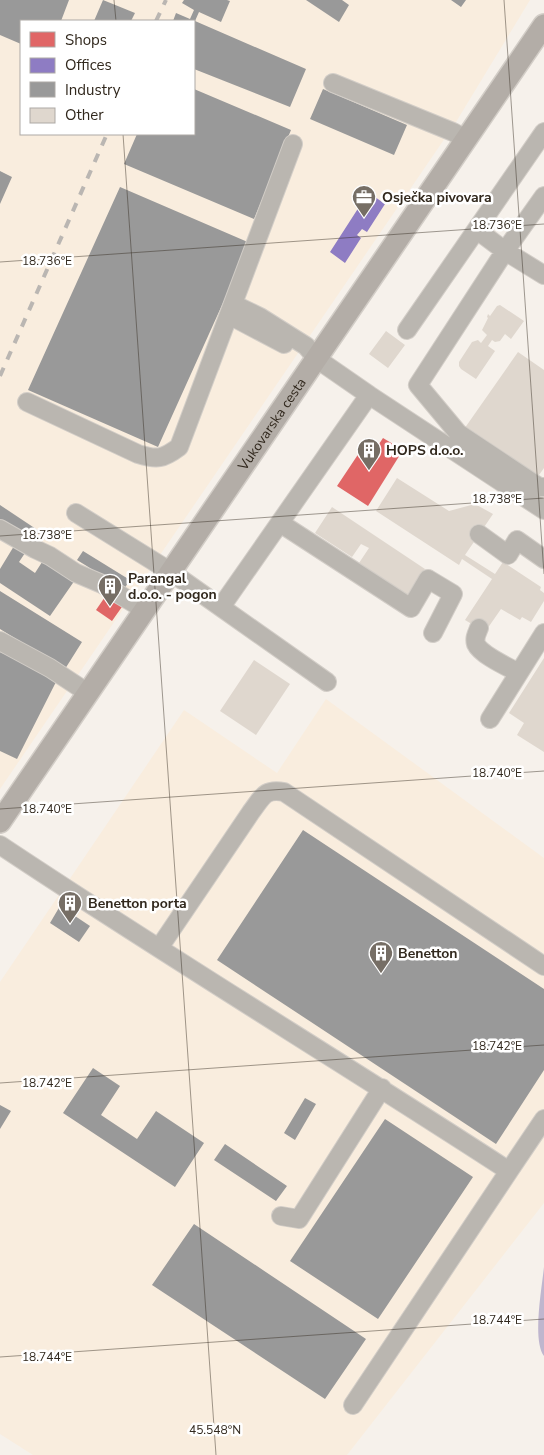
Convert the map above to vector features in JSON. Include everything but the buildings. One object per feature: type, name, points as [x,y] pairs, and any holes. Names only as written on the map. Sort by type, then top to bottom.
[{"type":"main road","name":"Vukovarska cesta","points":[[0,822],[544,25]]},
{"type":"lane","points":[[333,83],[454,132],[466,139]]},
{"type":"lane","points":[[407,330],[544,132]]},
{"type":"lane","points":[[27,402],[138,454],[152,458],[162,458],[179,447],[293,144]]},
{"type":"lane","points":[[544,196],[505,251],[418,385],[458,433],[538,487],[544,487]]},
{"type":"lane","points":[[477,230],[505,251],[544,275]]},
{"type":"lane","points":[[231,309],[260,317],[306,346],[316,359],[544,510]]},
{"type":"lane","points":[[221,607],[369,395]]},
{"type":"lane","points":[[76,513],[171,572],[327,682]]},
{"type":"lane","points":[[280,523],[411,608],[428,579],[453,594],[433,632]]},
{"type":"lane","points":[[0,528],[76,573],[102,584],[145,610]]},
{"type":"lane","points":[[479,534],[508,554],[517,540],[544,559]]},
{"type":"lane","points":[[479,628],[475,637],[476,644],[483,652],[519,673]]},
{"type":"lane","points":[[490,719],[544,633]]},
{"type":"lane","points":[[0,641],[50,668],[88,694]]},
{"type":"lane","points":[[159,948],[251,812],[266,792],[275,790],[284,792],[544,966]]},
{"type":"lane","points":[[0,845],[68,891],[382,1088],[509,1171]]},
{"type":"lane","points":[[281,1216],[299,1219],[382,1088]]},
{"type":"lane","points":[[354,1405],[544,1120]]},
{"type":"shaded area","points":[[0,0],[530,0],[456,122],[0,789]]},
{"type":"shaded area","points":[[326,699],[544,858],[544,1203],[347,1455],[33,1455],[0,1434],[0,982],[184,710],[277,773]]},
{"type":"shaded area","points":[[544,1267],[544,1356],[540,1349],[538,1327]]},
{"type":"railway","points":[[156,20],[166,0]]},
{"type":"railway","points":[[0,376],[107,135]]},
{"type":"place","name":"Osječka pivovara","points":[[364,218]]},
{"type":"place","name":"HOPS d.o.o.","points":[[369,471]]},
{"type":"place","name":"Parangal d.o.o. - pogon","points":[[110,607]]},
{"type":"place","name":"Benetton porta","points":[[70,924]]},
{"type":"place","name":"Benetton","points":[[381,974]]}]
